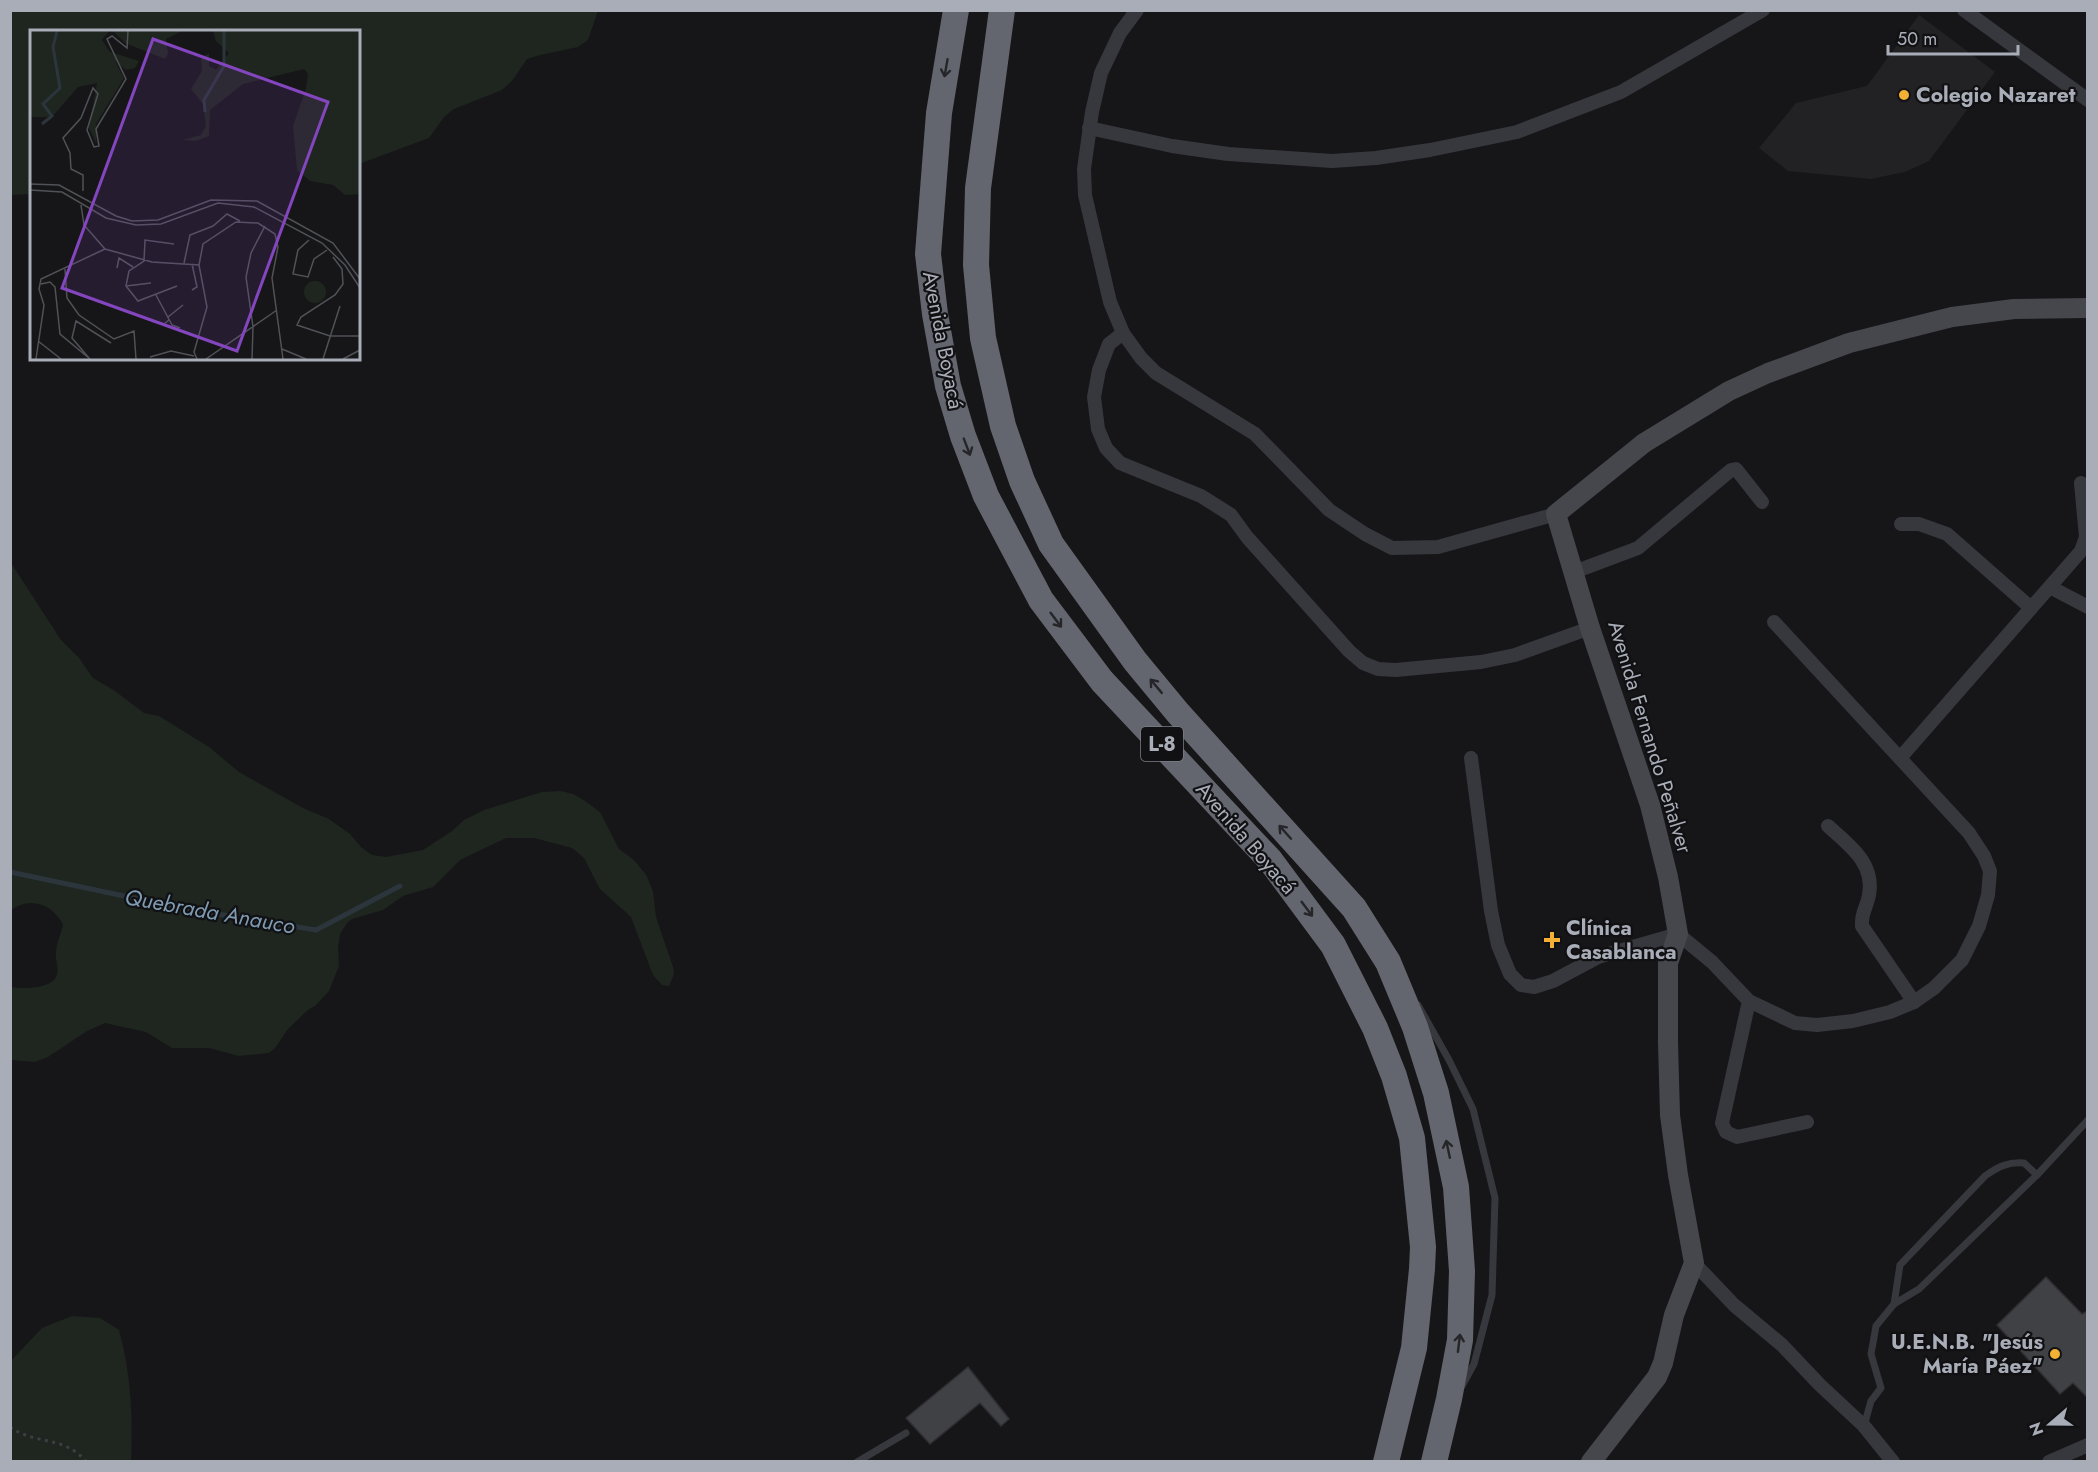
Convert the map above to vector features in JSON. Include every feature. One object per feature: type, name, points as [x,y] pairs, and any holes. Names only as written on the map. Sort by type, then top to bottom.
[{"type":"highway","name":"Avenida Boyacá","points":[[956,10],[939,112],[928,254],[948,386],[963,436],[986,496],[1041,600],[1102,681],[1270,860],[1334,945],[1375,1028],[1394,1076],[1412,1138],[1423,1247],[1414,1348],[1386,1461]]},
{"type":"highway","name":"Avenida Boyacá","points":[[1002,10],[978,189],[976,265],[983,338],[1003,426],[1022,481],[1051,544],[1135,661],[1178,713],[1354,908],[1388,962],[1415,1027],[1436,1093],[1456,1187],[1462,1271],[1460,1340],[1434,1461]]},
{"type":"main road","points":[[1556,514],[1644,443],[1720,396],[1768,373],[1858,341],[1952,317],[2014,309],[2088,308]]},
{"type":"main road","name":"Avenida Fernando Peñalver","points":[[1556,514],[1590,628],[1650,805],[1668,877],[1678,934],[1668,963],[1670,1115],[1694,1263]]},
{"type":"main road","points":[[1591,1461],[1657,1377],[1663,1363],[1674,1315],[1694,1263]]},
{"type":"street","points":[[1137,10],[1120,33],[1101,73],[1089,128],[1084,169],[1085,195],[1110,302],[1123,333],[1141,358],[1156,373],[1255,434],[1329,510],[1365,534],[1392,548],[1438,547],[1556,514]]},
{"type":"street","points":[[1089,128],[1172,146],[1228,154],[1332,161],[1376,158],[1430,150],[1517,132],[1621,92],[1763,10]]},
{"type":"street","points":[[1964,10],[2088,100]]},
{"type":"street","points":[[1123,333],[1109,344],[1094,397],[1098,429],[1106,448],[1120,463],[1201,496],[1231,515],[1247,537],[1349,651],[1363,663],[1378,669],[1396,670],[1481,662],[1515,655],[1590,628]]},
{"type":"street","points":[[1574,572],[1638,548],[1731,470],[1736,469],[1762,502]]},
{"type":"street","points":[[1900,758],[2081,551],[2086,537],[2081,483]]},
{"type":"street","points":[[1901,524],[1919,524],[1947,534],[2031,608]]},
{"type":"street","points":[[2050,587],[2088,607]]},
{"type":"street","points":[[1471,759],[1491,911],[1498,945],[1510,974],[1521,985],[1534,987],[1553,981],[1598,957],[1678,934],[1712,962],[1749,1001],[1795,1023],[1817,1025],[1853,1021],[1890,1012],[1914,1002],[1934,988],[1962,960],[1980,926],[1988,895],[1990,871],[1984,856],[1969,833],[1774,622]]},
{"type":"street","points":[[1828,826],[1858,853],[1868,870],[1871,886],[1868,901],[1861,915],[1862,926],[1914,1002]]},
{"type":"street","points":[[1749,1001],[1722,1123],[1726,1132],[1737,1137],[1807,1122]]},
{"type":"street","points":[[1694,1263],[1734,1305],[1782,1345],[1864,1426],[1893,1461]]},
{"type":"street","points":[[2049,1461],[2088,1445]]},
{"type":"lane","points":[[1388,962],[1407,987]]},
{"type":"lane","points":[[1412,996],[1449,1059],[1473,1109],[1495,1198],[1492,1295],[1474,1364],[1444,1420]]},
{"type":"lane","points":[[1864,1426],[1871,1401],[1881,1388],[1870,1354],[1876,1326],[1894,1304],[1919,1289],[2037,1175],[2088,1120]]},
{"type":"lane","points":[[1894,1304],[1900,1265],[1985,1176],[2010,1162],[2024,1163],[2037,1175]]},
{"type":"lane","points":[[858,1461],[906,1433]]},
{"type":"path","points":[[10,1427],[31,1438],[61,1443],[77,1451],[86,1461]]},
{"type":"shaded area","points":[[11,10],[598,10],[588,40],[578,47],[527,59],[512,81],[502,90],[454,109],[444,117],[429,138],[360,164],[360,30],[30,30],[30,194],[11,195]]},
{"type":"shaded area","name":"Colegio Nazaret","points":[[1919,15],[1995,72],[1929,161],[1905,172],[1871,179],[1788,171],[1759,148],[1796,103],[1867,86]]},
{"type":"shaded area","points":[[11,563],[61,640],[79,658],[93,678],[144,713],[159,716],[209,747],[239,772],[303,808],[329,819],[350,834],[361,847],[372,855],[386,857],[423,850],[464,820],[484,810],[542,792],[561,791],[573,794],[585,801],[600,812],[619,849],[634,860],[647,876],[653,892],[656,917],[673,967],[674,974],[669,986],[662,985],[653,975],[631,917],[600,889],[584,858],[572,848],[534,838],[506,838],[460,860],[433,887],[403,896],[383,910],[352,919],[347,923],[340,934],[339,966],[329,991],[288,1029],[269,1053],[239,1056],[209,1048],[172,1048],[146,1032],[105,1023],[87,1031],[48,1057],[35,1062],[11,1060],[11,987],[42,986],[53,981],[57,974],[56,950],[63,925],[53,912],[40,904],[26,903],[11,910]]},
{"type":"shaded area","points":[[72,1316],[100,1318],[119,1330],[130,1395],[131,1461],[11,1461],[11,1361],[42,1328]]},
{"type":"building","name":"U.E.N.B. \"Jesús María Páez\"","points":[[2046,1277],[2082,1314],[2088,1311],[2088,1398],[2073,1383],[2060,1394],[1997,1325]]},
{"type":"building","points":[[968,1367],[1009,1419],[1001,1426],[980,1403],[930,1444],[906,1418]]},
{"type":"waterway","name":"Quebrada Anauco","points":[[10,872],[186,909],[316,930],[400,886]]},
{"type":"place","name":"Colegio Nazaret","points":[[1904,95]]},
{"type":"place","name":"Clínica Casablanca","points":[[1552,940]]},
{"type":"place","name":"U.E.N.B. \"Jesús María Páez\"","points":[[2055,1354]]}]
